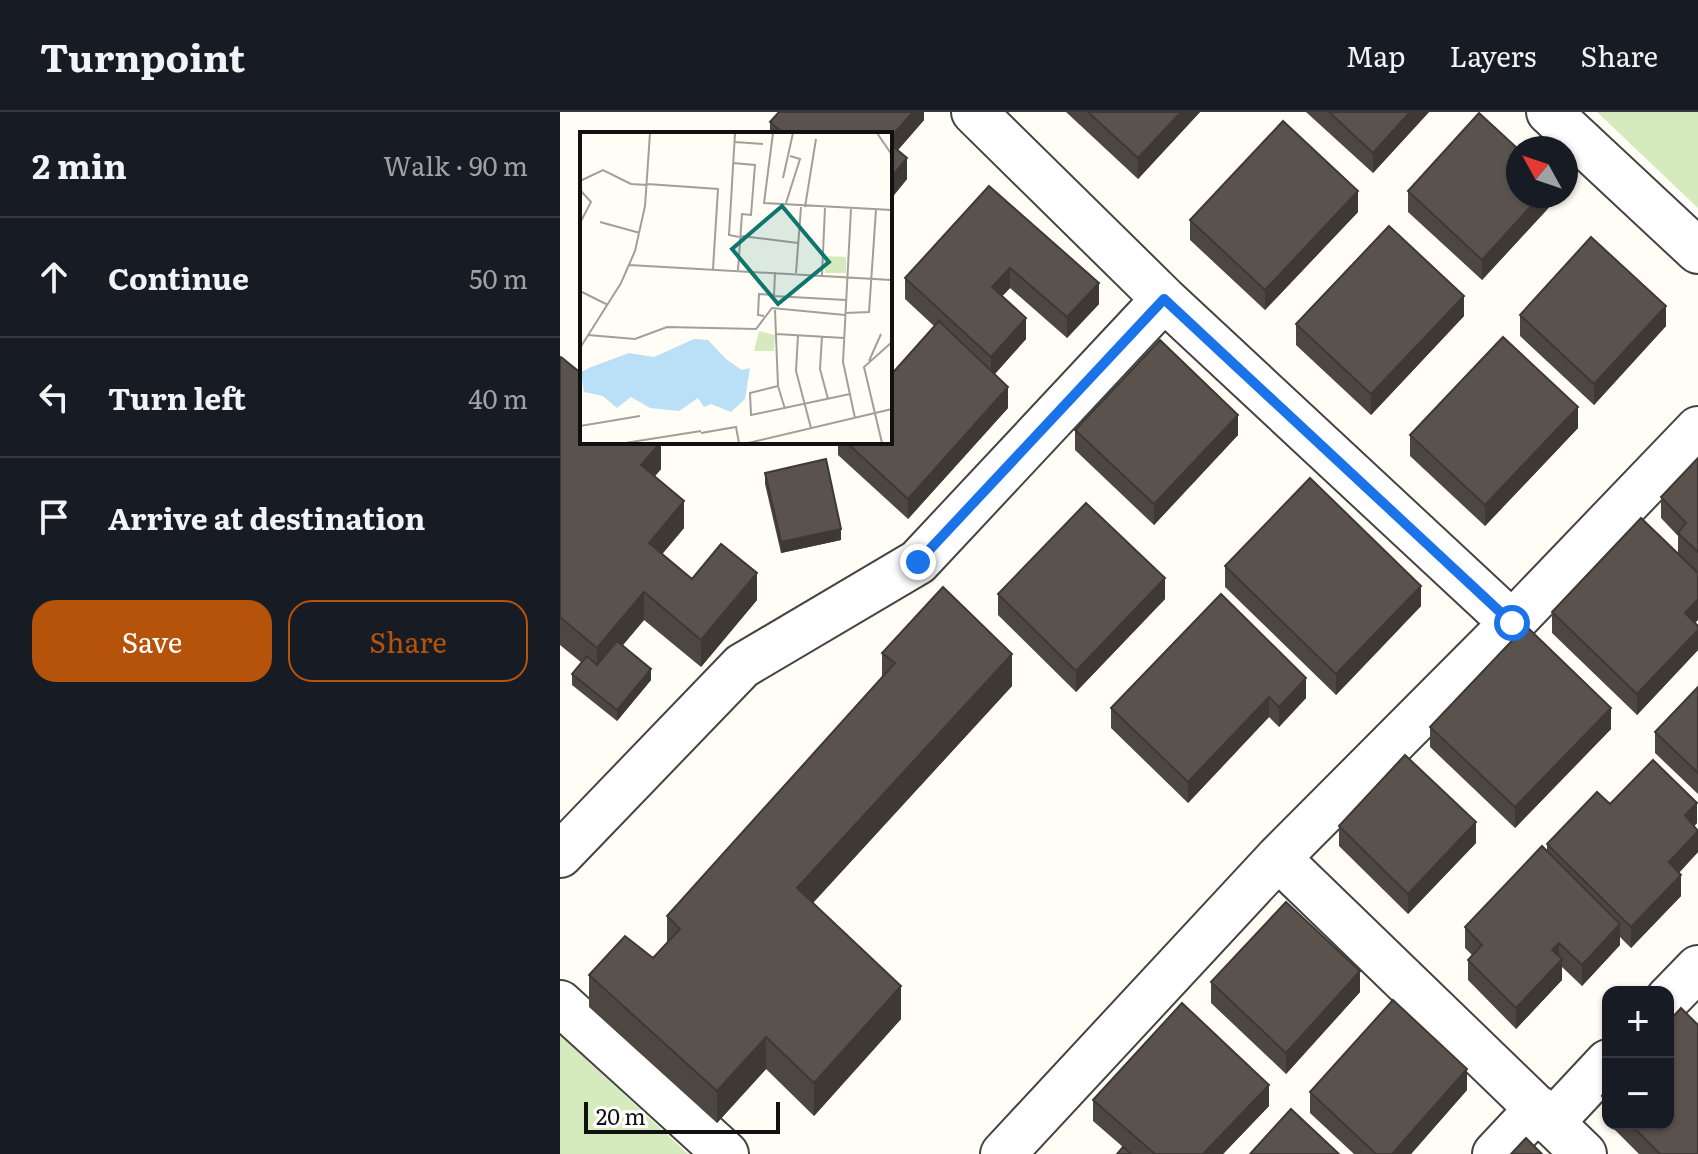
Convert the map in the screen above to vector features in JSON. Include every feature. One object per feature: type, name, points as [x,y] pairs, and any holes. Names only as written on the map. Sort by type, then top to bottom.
[{"type":"street","points":[[974,112],[1164,299],[1512,623]]},
{"type":"street","points":[[1549,112],[1698,251]]},
{"type":"street","points":[[560,855],[742,666],[918,562],[1164,299]]},
{"type":"street","points":[[1003,1154],[1278,858],[1512,623],[1698,429]]},
{"type":"street","points":[[1278,858],[1584,1154]]},
{"type":"street","points":[[1674,993],[1698,968]]},
{"type":"street","points":[[560,1003],[726,1154]]},
{"type":"street","points":[[1495,1154],[1602,1067]]},
{"type":"green space","points":[[1597,112],[1698,112],[1698,208]]},
{"type":"green space","points":[[560,1035],[688,1154],[560,1154]]},
{"type":"building","points":[[779,112],[913,112],[892,136],[892,132],[782,132],[770,122]]},
{"type":"building","points":[[1088,112],[1181,112],[1138,158]]},
{"type":"building","points":[[1329,112],[1410,112],[1373,153]]},
{"type":"building","points":[[1479,113],[1506,138],[1506,208],[1529,208],[1482,260],[1408,191]]},
{"type":"building","points":[[1283,121],[1358,191],[1265,290],[1190,220]]},
{"type":"building","points":[[892,146],[907,158],[892,177]]},
{"type":"building","points":[[989,186],[1099,283],[1067,317],[1010,268],[992,287],[1026,318],[991,357],[905,278]]},
{"type":"building","points":[[1389,226],[1464,296],[1371,394],[1296,324]]},
{"type":"building","points":[[1591,237],[1666,306],[1594,384],[1520,315]]},
{"type":"building","points":[[939,321],[1008,387],[908,499],[848,444],[892,444],[892,374]]},
{"type":"building","points":[[1503,337],[1578,407],[1485,505],[1410,435]]},
{"type":"building","points":[[1160,340],[1238,415],[1154,504],[1075,430]]},
{"type":"building","points":[[560,358],[580,372],[580,444],[659,444],[641,465],[684,501],[649,543],[692,579],[721,544],[757,573],[701,640],[644,592],[597,648],[560,617]]},
{"type":"building","points":[[1698,458],[1698,552],[1678,533],[1686,523],[1661,497]]},
{"type":"building","points":[[826,459],[841,529],[781,542],[765,473]]},
{"type":"building","points":[[1310,478],[1421,586],[1336,674],[1225,566]]},
{"type":"building","points":[[1086,503],[1165,578],[1076,671],[998,594]]},
{"type":"building","points":[[1641,518],[1698,573],[1698,599],[1685,613],[1698,626],[1698,630],[1637,694],[1552,612]]},
{"type":"building","points":[[943,587],[1012,654],[797,888],[901,986],[814,1083],[766,1037],[717,1091],[589,975],[625,936],[653,958],[680,929],[667,916],[895,663],[882,653]]},
{"type":"building","points":[[1221,594],[1306,678],[1279,707],[1269,697],[1188,782],[1111,708]]},
{"type":"building","points":[[1526,626],[1611,708],[1515,807],[1430,727]]},
{"type":"building","points":[[617,641],[651,669],[617,710],[572,674],[587,656],[597,665]]},
{"type":"building","points":[[1698,687],[1698,773],[1655,732]]},
{"type":"building","points":[[1405,755],[1476,822],[1408,894],[1339,826]]},
{"type":"building","points":[[1653,760],[1697,803],[1685,815],[1698,831],[1669,862],[1681,875],[1631,927],[1547,844],[1597,792],[1610,804]]},
{"type":"building","points":[[1542,846],[1620,924],[1582,965],[1559,943],[1552,950],[1562,959],[1516,1008],[1468,960],[1482,945],[1465,927]]},
{"type":"building","points":[[1286,902],[1360,971],[1286,1053],[1211,982]]},
{"type":"building","points":[[1393,1000],[1467,1069],[1392,1154],[1376,1154],[1310,1092]]},
{"type":"building","points":[[1182,1003],[1269,1085],[1203,1154],[1155,1154],[1093,1100]]},
{"type":"building","points":[[1681,1008],[1698,1025],[1698,1154],[1660,1154],[1636,1130],[1674,1130],[1674,1016]]},
{"type":"building","points":[[1291,1109],[1339,1154],[1250,1154]]},
{"type":"building","points":[[1526,1138],[1542,1154],[1511,1154]]},
{"type":"building","points":[[1123,1147],[1131,1154],[1117,1154]]},
{"type":"route","points":[[918,562],[1164,299],[1512,623]]}]
